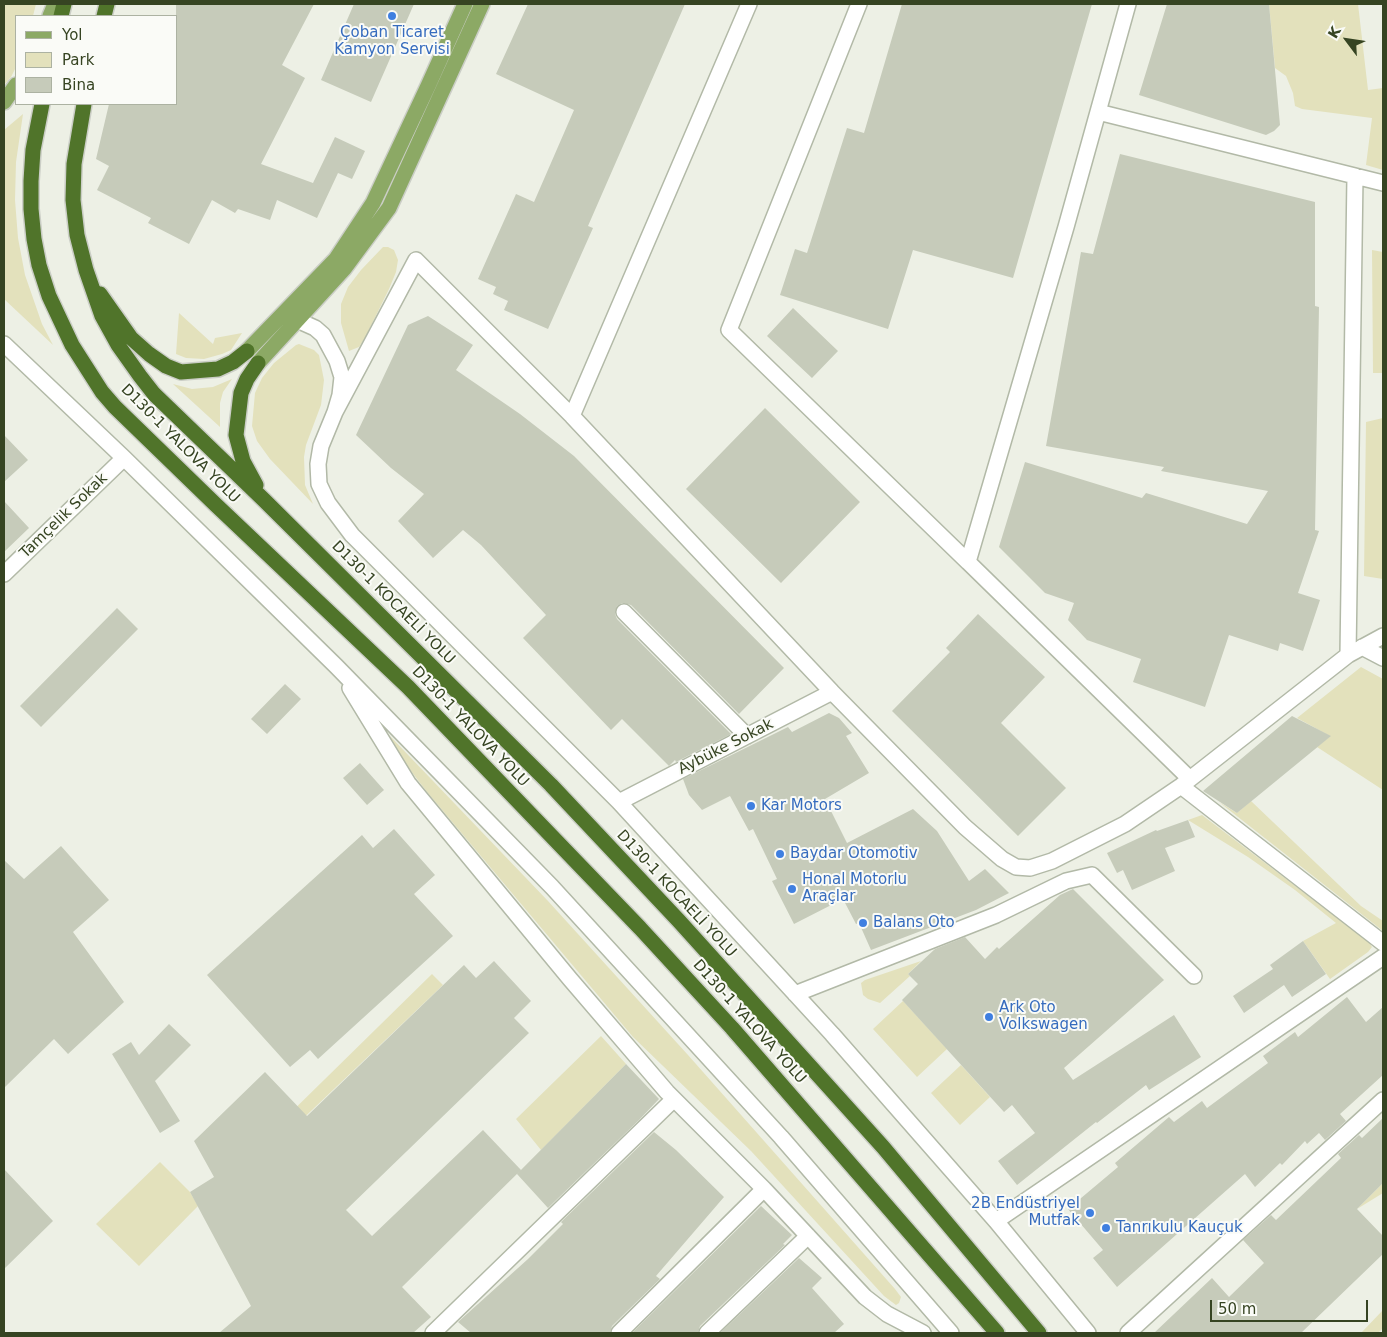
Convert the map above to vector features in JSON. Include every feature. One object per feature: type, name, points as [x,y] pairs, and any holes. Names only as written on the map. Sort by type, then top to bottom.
[{"type":"highway","name":"D130-1 YALOVA YOLU","points":[[42,105],[33,150],[31,181],[31,209],[39,265],[49,296],[68,337],[102,392],[202,492],[408,687],[633,921],[732,1028],[997,1333]]},
{"type":"highway","points":[[84,105],[74,164],[73,200],[77,235],[86,270],[116,318],[131,338],[149,354],[166,366],[181,372],[218,369],[233,362],[247,351]]},
{"type":"highway","name":"D130-1 KOCAELİ YOLU","points":[[86,270],[102,316],[118,345],[154,394],[264,500],[551,785],[679,921],[883,1147],[1039,1333]]},
{"type":"highway","points":[[258,363],[241,393],[236,435],[243,461],[264,500]]},
{"type":"main road","points":[[247,351],[336,259],[373,203],[465,4]]},
{"type":"main road","points":[[258,363],[344,269],[389,208],[482,4]]},
{"type":"main road","points":[[4,102],[15,87]]},
{"type":"street","points":[[572,416],[749,4]]},
{"type":"street","points":[[859,4],[729,330],[968,562],[1186,783],[1383,943]]},
{"type":"street","points":[[968,562],[1128,4]]},
{"type":"street","points":[[1098,112],[1383,183]]},
{"type":"street","points":[[1348,655],[1355,176]]},
{"type":"street","points":[[1088,1333],[996,1221],[795,994],[619,802],[352,535],[328,502],[319,484],[318,464],[321,446],[335,412],[416,260],[572,416],[832,692],[970,832],[1002,859],[1016,867],[1030,868],[1052,861],[1125,824],[1186,783],[1348,655],[1383,636]]},
{"type":"street","points":[[276,320],[297,320],[315,328],[323,335],[337,362],[342,377],[340,395],[335,412]]},
{"type":"street","points":[[4,344],[124,458],[336,666],[552,887],[781,1136],[951,1333]]},
{"type":"street","name":"Tamçelik Sokak","points":[[4,574],[124,458]]},
{"type":"street","points":[[624,612],[747,736]]},
{"type":"street","points":[[1362,647],[1383,658]]},
{"type":"street","points":[[336,666],[408,783],[570,979],[674,1099],[764,1189],[865,1296],[906,1328],[922,1333]]},
{"type":"street","name":"Aybüke Sokak","points":[[619,802],[832,692]]},
{"type":"street","points":[[795,994],[979,922],[1066,881],[1092,875],[1194,976]]},
{"type":"street","points":[[996,1221],[1383,957]]},
{"type":"street","points":[[433,1333],[674,1099]]},
{"type":"street","points":[[1128,1333],[1383,1100]]},
{"type":"street","points":[[619,1333],[764,1189]]},
{"type":"street","points":[[707,1333],[808,1236]]},
{"type":"green space","points":[[4,4],[36,4],[33,15],[15,15],[15,69],[4,85]]},
{"type":"green space","points":[[1269,4],[1358,4],[1368,90],[1383,88],[1383,170],[1366,165],[1372,118],[1302,109],[1295,106],[1293,93],[1286,76],[1275,68]]},
{"type":"green space","points":[[23,114],[16,162],[15,200],[18,238],[25,275],[42,324],[53,345],[4,299],[4,130]]},
{"type":"green space","points":[[383,247],[394,250],[398,260],[396,272],[365,338],[359,347],[349,351],[341,323],[341,304],[348,287]]},
{"type":"green space","points":[[1372,250],[1383,252],[1383,373],[1373,373]]},
{"type":"green space","points":[[179,313],[213,344],[215,338],[242,333],[231,350],[204,359],[186,358],[176,354]]},
{"type":"green space","points":[[299,344],[314,350],[319,355],[324,380],[321,405],[306,445],[304,457],[305,485],[313,504],[270,459],[257,441],[252,426],[255,393],[262,378],[274,363]]},
{"type":"green space","points":[[232,379],[223,392],[220,403],[220,427],[173,384],[192,389],[213,387]]},
{"type":"green space","points":[[1383,418],[1383,579],[1364,576],[1366,422]]},
{"type":"green space","points":[[1361,667],[1383,679],[1383,790],[1317,747],[1330,736],[1297,718]]},
{"type":"green space","points":[[388,734],[548,901],[688,1055],[895,1289],[901,1297],[899,1303],[896,1305],[884,1296],[751,1151],[633,1037],[427,792],[401,758]]},
{"type":"green space","points":[[1251,801],[1361,906],[1383,921],[1383,931],[1219,802],[1237,813]]},
{"type":"green space","points":[[1202,815],[1369,942],[1372,947],[1368,952],[1330,979],[1303,941],[1336,923],[1295,890],[1248,857],[1188,820]]},
{"type":"green space","points":[[921,961],[908,974],[910,976],[880,1003],[863,995],[861,983],[865,980]]},
{"type":"green space","points":[[432,974],[443,985],[224,1194],[218,1184]]},
{"type":"green space","points":[[903,1001],[947,1049],[917,1077],[873,1029]]},
{"type":"green space","points":[[601,1036],[626,1064],[541,1150],[516,1119]]},
{"type":"green space","points":[[961,1065],[990,1097],[960,1125],[931,1093]]},
{"type":"green space","points":[[160,1162],[190,1192],[198,1206],[139,1266],[96,1224]]},
{"type":"green space","points":[[1383,1183],[1383,1193],[1357,1209]]},
{"type":"green space","points":[[1383,1310],[1383,1328],[1378,1333],[1361,1333]]},
{"type":"building","points":[[176,4],[314,4],[282,65],[305,78],[261,164],[313,183],[335,137],[365,151],[352,179],[338,173],[317,218],[277,200],[270,220],[238,209],[235,213],[212,200],[189,244],[148,223],[151,218],[97,190],[109,166],[96,159],[109,105],[178,105],[178,15],[176,15]]},
{"type":"building","points":[[354,4],[414,4],[371,102],[321,80]]},
{"type":"building","points":[[528,4],[685,4],[588,226],[593,228],[548,329],[504,310],[508,301],[493,294],[496,287],[478,279],[516,194],[534,202],[574,110],[496,74]]},
{"type":"building","points":[[902,4],[1092,4],[1013,278],[913,250],[888,329],[780,295],[795,249],[807,253],[847,128],[864,133]]},
{"type":"building","points":[[1167,4],[1269,4],[1280,125],[1274,131],[1266,135],[1139,95]]},
{"type":"building","points":[[1120,154],[1315,202],[1315,306],[1319,307],[1315,530],[1319,531],[1298,593],[1320,600],[1303,651],[1280,643],[1278,651],[1229,635],[1205,707],[1133,682],[1141,659],[1087,640],[1068,620],[1074,603],[1045,593],[999,547],[1025,462],[1142,498],[1146,493],[1247,524],[1268,491],[1161,471],[1164,467],[1046,446],[1081,252],[1093,254]]},
{"type":"building","points":[[793,308],[838,351],[812,378],[767,336]]},
{"type":"building","points":[[428,316],[473,345],[456,370],[520,414],[574,456],[784,668],[739,714],[631,605],[622,603],[617,606],[615,614],[617,619],[731,734],[676,762],[675,760],[669,766],[622,719],[611,730],[523,638],[546,615],[481,545],[463,530],[433,558],[398,521],[424,494],[391,468],[356,435],[408,325]]},
{"type":"building","points":[[765,408],[860,502],[781,583],[686,489]]},
{"type":"building","points":[[4,435],[28,460],[4,482]]},
{"type":"building","points":[[4,501],[29,528],[4,552]]},
{"type":"building","points":[[117,608],[138,629],[41,727],[20,706]]},
{"type":"building","points":[[978,614],[1045,677],[1001,723],[1066,788],[1018,836],[892,711],[950,652],[946,648]]},
{"type":"building","points":[[285,684],[301,699],[267,734],[251,719]]},
{"type":"building","points":[[829,713],[839,718],[852,733],[846,736],[869,773],[825,799],[847,843],[913,809],[937,831],[969,881],[985,869],[1009,893],[976,910],[871,950],[859,923],[856,924],[843,899],[794,924],[772,881],[777,879],[753,829],[749,831],[730,796],[702,810],[689,795],[683,779],[788,727],[792,732]]},
{"type":"building","points":[[1292,716],[1331,736],[1237,813],[1203,791]]},
{"type":"building","points":[[360,763],[384,790],[367,805],[343,778]]},
{"type":"building","points":[[1188,820],[1195,837],[1165,848],[1175,871],[1132,890],[1123,870],[1117,873],[1107,853],[1156,830]]},
{"type":"building","points":[[394,829],[435,875],[414,894],[453,936],[318,1059],[310,1050],[290,1067],[207,975],[362,835],[373,848]]},
{"type":"building","points":[[61,846],[109,900],[73,932],[124,1002],[68,1054],[54,1039],[4,1088],[4,860],[24,879]]},
{"type":"building","points":[[1073,889],[1164,980],[1064,1068],[1073,1080],[1174,1015],[1201,1057],[1149,1090],[1146,1085],[1017,1185],[998,1161],[1035,1133],[1012,1105],[1004,1112],[902,1000],[918,984],[908,974],[935,949],[965,937],[985,959],[1060,895]]},
{"type":"building","points":[[1303,941],[1326,974],[1292,997],[1284,985],[1244,1013],[1233,996],[1273,969],[1270,965]]},
{"type":"building","points":[[494,961],[531,1001],[514,1018],[529,1033],[346,1210],[372,1236],[483,1130],[521,1170],[402,1287],[431,1317],[413,1333],[219,1333],[251,1306],[190,1192],[214,1177],[194,1141],[265,1072],[307,1116],[464,965],[476,978]]},
{"type":"building","points":[[1347,997],[1366,1022],[1383,1007],[1383,1075],[1340,1114],[1346,1121],[1325,1140],[1319,1133],[1307,1144],[1305,1141],[1282,1165],[1280,1163],[1255,1187],[1245,1174],[1117,1287],[1093,1258],[1103,1250],[1068,1209],[1118,1167],[1115,1163],[1169,1117],[1174,1122],[1202,1101],[1207,1108],[1268,1063],[1263,1056],[1295,1032],[1298,1037]]},
{"type":"building","points":[[169,1024],[191,1045],[155,1081],[180,1121],[160,1133],[112,1054],[131,1042],[139,1055]]},
{"type":"building","points":[[626,1064],[659,1099],[548,1208],[517,1174]]},
{"type":"building","points":[[1383,1118],[1383,1183],[1357,1209],[1383,1236],[1383,1254],[1301,1333],[1154,1333],[1212,1278],[1229,1297],[1264,1263],[1243,1240],[1271,1215],[1276,1220],[1341,1158],[1338,1154],[1359,1135],[1362,1138]]},
{"type":"building","points":[[654,1132],[676,1150],[724,1197],[656,1276],[660,1279],[612,1326],[610,1333],[471,1333],[458,1322],[528,1259],[563,1224],[561,1222]]},
{"type":"building","points":[[4,1169],[53,1221],[4,1269]]},
{"type":"building","points":[[761,1206],[792,1235],[783,1244],[785,1245],[700,1326],[698,1333],[632,1333]]},
{"type":"building","points":[[799,1258],[822,1278],[812,1288],[844,1324],[834,1333],[720,1333]]},
{"type":"place","name":"Çoban Ticaret Kamyon Servisi","points":[[392,16]]},
{"type":"place","name":"Kar Motors","points":[[751,806]]},
{"type":"place","name":"Baydar Otomotiv","points":[[780,854]]},
{"type":"place","name":"Honal Motorlu Araçlar","points":[[792,889]]},
{"type":"place","name":"Balans Oto","points":[[863,923]]},
{"type":"place","name":"Ark Oto Volkswagen","points":[[989,1017]]},
{"type":"place","name":"2B Endüstriyel Mutfak","points":[[1090,1213]]},
{"type":"place","name":"Tanrıkulu Kauçuk","points":[[1106,1228]]}]
